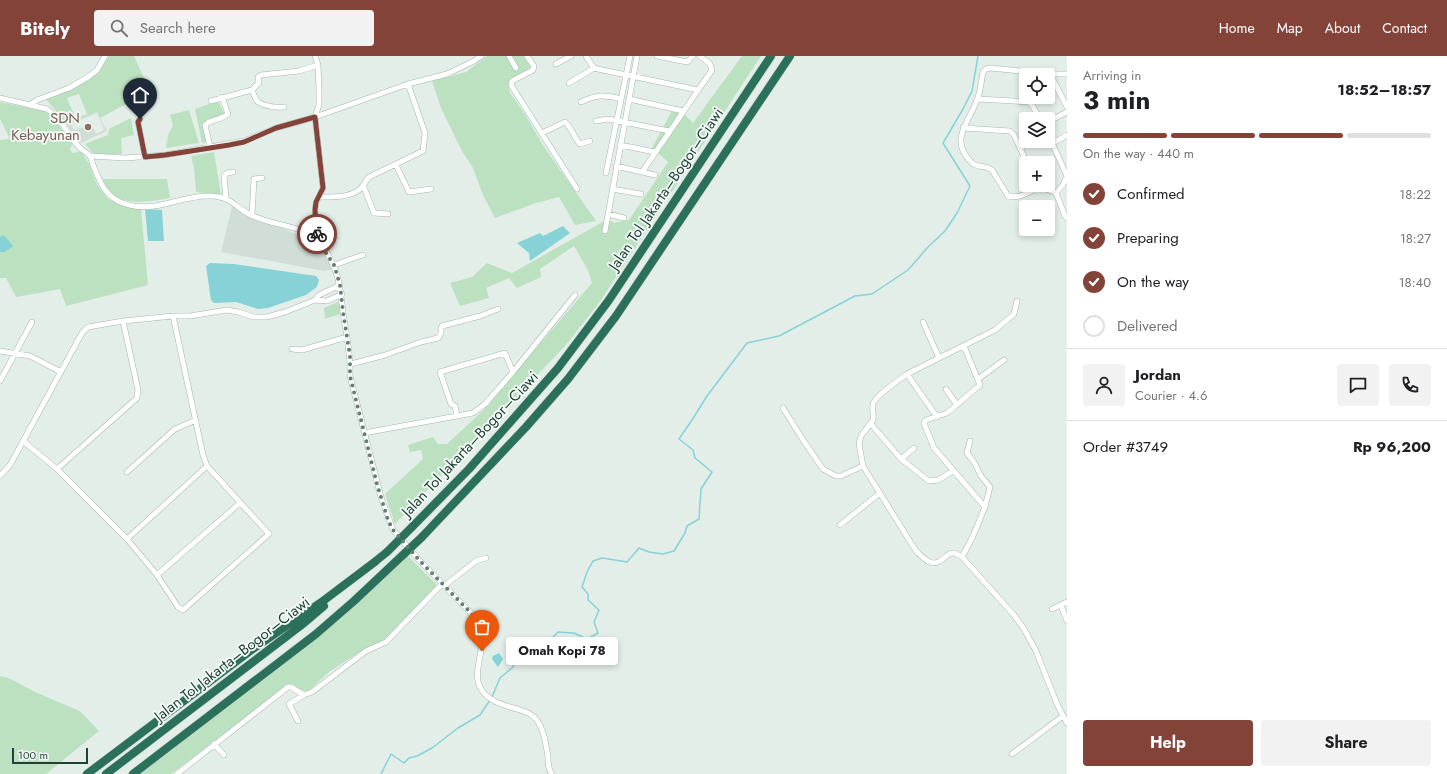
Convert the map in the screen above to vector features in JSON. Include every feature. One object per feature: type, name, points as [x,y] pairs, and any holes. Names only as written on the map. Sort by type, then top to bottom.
[{"type":"highway","name":"Jalan Tol Jakarta–Bogor–Ciawi","points":[[106,774],[304,623],[387,552],[469,470],[558,368],[608,300],[771,56]]},
{"type":"highway","name":"Jalan Tol Jakarta–Bogor–Ciawi","points":[[133,774],[316,634],[354,601],[422,537],[526,427],[568,379],[616,316],[790,56]]},
{"type":"highway","points":[[87,774],[250,651],[323,601],[376,561]]},
{"type":"street","points":[[30,105],[37,100],[69,88],[88,76],[97,70],[106,56]]},
{"type":"street","points":[[315,56],[318,64],[319,90],[319,105],[315,117],[323,188],[316,202],[315,210],[317,239]]},
{"type":"street","points":[[90,156],[125,158],[145,157],[244,142],[276,128],[315,117],[408,84],[447,74],[481,56]]},
{"type":"street","points":[[509,56],[516,68]]},
{"type":"street","points":[[527,56],[534,66],[533,70],[514,80],[510,84],[578,189]]},
{"type":"street","points":[[556,64],[571,56]]},
{"type":"street","points":[[586,56],[594,68]]},
{"type":"street","points":[[606,173],[630,56]]},
{"type":"street","points":[[604,231],[637,56]]},
{"type":"street","points":[[657,56],[687,62],[690,61],[693,56]]},
{"type":"street","points":[[642,172],[712,68],[710,64],[700,56]]},
{"type":"street","points":[[211,101],[252,90],[259,83],[258,77],[299,71],[318,64]]},
{"type":"street","points":[[570,83],[594,68],[698,90]]},
{"type":"street","points":[[1019,71],[990,68],[983,72],[978,99],[964,128],[960,142],[966,156],[974,164],[977,166],[988,166],[992,170],[1008,196],[1015,197],[1028,192]]},
{"type":"street","points":[[1055,74],[1067,74]]},
{"type":"street","points":[[319,197],[352,194],[361,188],[369,177],[422,152],[424,148],[425,133],[408,84]]},
{"type":"street","points":[[1055,84],[1067,107]]},
{"type":"street","points":[[252,90],[256,100],[259,103],[274,107],[284,107]]},
{"type":"street","points":[[581,102],[592,97],[602,95],[614,96],[621,99]]},
{"type":"street","points":[[210,147],[205,125],[207,122],[227,116],[228,112],[222,97]]},
{"type":"street","points":[[0,98],[47,109],[52,112],[64,125],[78,146],[90,156],[103,187],[110,196],[130,205],[155,207],[190,198],[208,196],[226,198],[252,215],[303,231],[317,239],[334,265],[340,285],[351,364],[350,376],[381,497],[393,530],[443,585],[471,613],[476,621],[482,637],[482,651],[478,675],[481,689],[492,700],[523,712],[537,720],[544,736],[550,774]]},
{"type":"street","points":[[629,99],[683,111]]},
{"type":"street","points":[[978,99],[1029,102],[1035,112]]},
{"type":"street","points":[[1055,118],[1067,112]]},
{"type":"street","points":[[140,119],[138,122],[145,157]]},
{"type":"street","points":[[596,121],[603,119],[669,131]]},
{"type":"street","points":[[542,133],[565,122],[580,144],[590,140]]},
{"type":"street","points":[[964,128],[1010,131],[1019,146]]},
{"type":"street","points":[[1055,142],[1067,136]]},
{"type":"street","points":[[620,145],[655,152]]},
{"type":"street","points":[[1020,148],[1023,156]]},
{"type":"street","points":[[1055,148],[1067,176],[1064,185],[1056,193],[1067,218]]},
{"type":"street","points":[[396,165],[408,192],[431,189]]},
{"type":"street","points":[[616,166],[655,174]]},
{"type":"street","points":[[226,198],[224,176],[227,173],[233,172]]},
{"type":"street","points":[[252,215],[254,179],[262,178]]},
{"type":"street","points":[[363,184],[374,213],[388,214]]},
{"type":"street","points":[[612,189],[641,194]]},
{"type":"street","points":[[608,214],[624,218]]},
{"type":"street","points":[[334,265],[363,254]]},
{"type":"street","points":[[0,476],[10,465],[82,333],[88,327],[123,321],[173,316],[190,316],[227,310],[254,317],[267,317],[285,312],[315,300],[319,295],[340,285]]},
{"type":"street","points":[[315,300],[321,302],[327,301],[342,294]]},
{"type":"street","points":[[364,433],[473,413],[480,409],[513,372],[575,295]]},
{"type":"street","points":[[1017,302],[1014,315],[994,331],[907,374],[874,402],[874,418],[861,436],[859,444],[863,466],[916,550],[925,560],[937,563],[951,553],[955,553],[962,557],[1014,615],[1024,629],[1036,651],[1067,723]]},
{"type":"street","points":[[351,364],[438,338],[442,333],[440,328],[442,326],[480,316],[498,309]]},
{"type":"street","points":[[23,441],[57,469],[126,539],[157,575],[178,607],[183,610],[269,534],[207,466],[203,455],[173,316]]},
{"type":"street","points":[[57,469],[137,398],[138,390],[123,321]]},
{"type":"street","points":[[0,381],[32,322]]},
{"type":"street","points":[[923,322],[939,358]]},
{"type":"street","points":[[292,349],[302,350],[347,337]]},
{"type":"street","points":[[964,346],[980,386],[947,413],[925,421],[924,424],[934,447],[985,507]]},
{"type":"street","points":[[0,351],[30,356],[61,372]]},
{"type":"street","points":[[457,416],[455,406],[451,404],[440,372],[505,352],[513,372]]},
{"type":"street","points":[[978,379],[1004,360]]},
{"type":"street","points":[[907,374],[937,417]]},
{"type":"street","points":[[946,389],[957,405]]},
{"type":"street","points":[[783,408],[823,469],[836,476],[841,476],[863,466]]},
{"type":"street","points":[[126,472],[176,429],[196,420]]},
{"type":"street","points":[[871,424],[901,459],[929,481],[938,480],[953,470]]},
{"type":"street","points":[[962,557],[973,536],[985,507],[990,487],[981,476],[967,453],[970,441]]},
{"type":"street","points":[[901,459],[914,448]]},
{"type":"street","points":[[126,539],[207,466]]},
{"type":"street","points":[[840,525],[880,493]]},
{"type":"street","points":[[157,575],[240,503]]},
{"type":"street","points":[[298,721],[289,704],[317,689],[366,651],[386,642],[443,585],[476,561],[486,558]]},
{"type":"street","points":[[1052,609],[1067,602]]},
{"type":"street","points":[[1061,605],[1067,621]]},
{"type":"street","points":[[177,774],[288,687],[291,687],[304,695]]},
{"type":"street","points":[[1012,754],[1063,716]]},
{"type":"street","points":[[214,744],[224,755]]},
{"type":"shaded area","name":"SDN Kebayunan","points":[[97,112],[107,131],[81,143],[75,138],[67,124]],"holes":[[[97,113],[104,130],[96,134],[92,124],[74,130],[71,124]]]},
{"type":"shaded area","points":[[232,206],[253,218],[277,226],[320,244],[328,258],[332,270],[324,271],[221,252]]},
{"type":"green space","points":[[109,56],[134,56],[147,85],[145,94],[100,118],[97,112],[67,124],[46,99],[81,83],[100,71]],"holes":[[[79,94],[87,114],[76,119],[67,98]]]},
{"type":"green space","points":[[487,56],[524,56],[531,68],[508,83],[510,93],[523,111],[544,147],[596,221],[575,225],[559,197],[536,203],[495,218],[483,195],[473,168],[462,151],[441,108],[432,81],[466,72]]},
{"type":"green space","points":[[742,56],[761,56],[599,303],[565,346],[395,524],[385,494],[423,459],[421,450],[410,452],[408,445],[433,437],[438,444],[447,444],[490,404],[592,283],[588,270],[574,246],[540,269],[541,277],[517,288],[509,278],[486,288],[489,298],[460,306],[450,283],[472,277],[487,263],[512,273],[608,219],[614,223],[629,220],[668,162],[652,148],[675,105],[693,123]]},
{"type":"green space","points":[[218,101],[225,115],[203,123],[207,142],[202,143],[195,109]]},
{"type":"green space","points":[[0,102],[44,111],[52,115],[72,144],[70,150],[73,153],[81,151],[89,164],[97,185],[108,199],[122,205],[141,209],[148,285],[66,306],[60,289],[16,297],[6,278],[0,278],[0,140],[10,139],[0,119]]},
{"type":"green space","points":[[189,110],[199,143],[166,148],[168,135],[173,125],[170,115]]},
{"type":"green space","points":[[131,118],[134,135],[121,138],[122,154],[94,154],[85,144],[108,135],[109,129]]},
{"type":"green space","points":[[214,152],[221,195],[196,192],[194,168],[191,156]]},
{"type":"green space","points":[[103,179],[167,179],[170,198],[141,202],[122,199],[114,195],[108,189]]},
{"type":"green space","points":[[338,302],[343,313],[325,319],[324,308]]},
{"type":"green space","points":[[407,555],[436,584],[437,587],[386,641],[367,648],[350,658],[329,672],[308,691],[298,690],[289,684],[171,774],[133,774],[316,634]]},
{"type":"green space","points":[[0,676],[11,679],[35,692],[80,711],[99,731],[46,774],[0,774]]},
{"type":"water","points":[[145,209],[162,210],[164,241],[148,241]]},
{"type":"water","points":[[563,226],[570,233],[530,261],[529,253],[517,243],[540,233],[543,236]]},
{"type":"water","points":[[4,235],[13,246],[5,252],[0,252],[0,237]]},
{"type":"water","points":[[210,263],[234,264],[316,276],[319,280],[317,287],[306,295],[268,308],[258,309],[236,302],[214,303],[211,300],[206,266]]},
{"type":"water","points":[[499,653],[503,659],[498,667],[492,659],[493,656]]},
{"type":"waterway","points":[[492,697],[500,678],[513,667],[519,653],[532,646],[544,646],[558,632],[574,633],[587,639],[598,633],[594,622],[599,610],[588,600],[588,594],[582,587],[587,572],[593,561],[602,558],[627,562],[639,548],[649,552],[663,554],[674,551],[685,533],[687,526],[699,519],[701,489],[712,472],[695,458],[693,450],[679,439],[707,396],[747,343],[779,336],[855,296],[872,294],[908,270],[928,247],[945,231],[957,213],[970,186],[943,143],[972,91],[978,56]]},
{"type":"waterway","points":[[381,774],[391,754],[404,763],[409,758],[417,756],[432,748],[458,728],[480,715],[490,700]]},
{"type":"way so far","points":[[317,234],[317,239],[334,265],[340,285],[351,364],[350,376],[377,484],[388,520],[393,530],[419,560],[471,613],[480,630],[482,637],[482,651]]},
{"type":"place","name":"SDN Kebayunan","points":[[88,127]]},
{"type":"place","name":"Omah Kopi 78","points":[[482,651]]},
{"type":"route","points":[[140,119],[138,122],[145,157],[244,142],[276,128],[315,117],[323,188],[316,202],[315,210],[317,234]]}]
